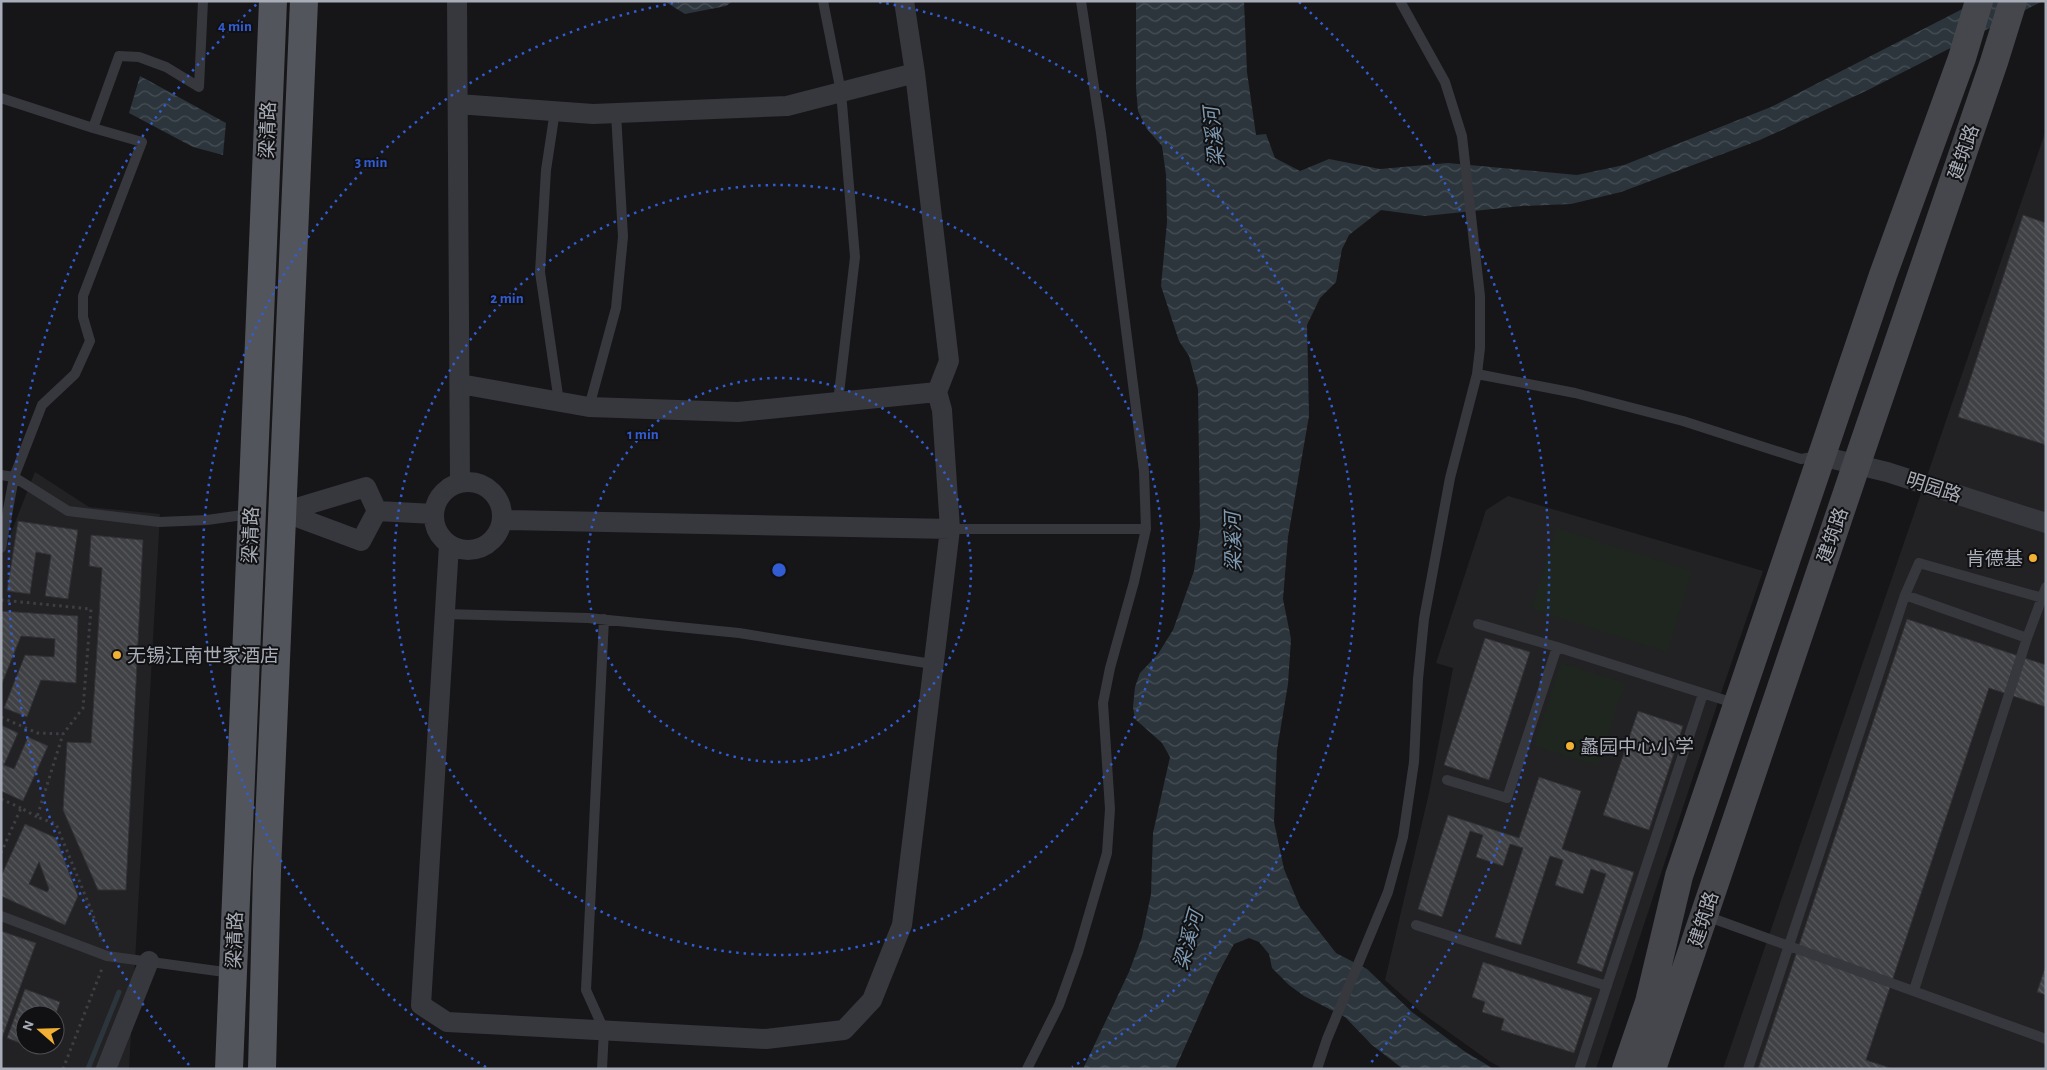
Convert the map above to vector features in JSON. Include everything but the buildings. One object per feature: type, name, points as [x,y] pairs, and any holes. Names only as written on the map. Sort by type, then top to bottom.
[{"type":"main road","name":"梁清路","points":[[229,1069],[273,1]]},
{"type":"main road","name":"梁清路","points":[[262,1069],[268,861],[304,1]]},
{"type":"main road","name":"建筑路","points":[[1626,1069],[1649,1002],[1679,876],[1883,275],[1962,58],[1979,1]]},
{"type":"main road","name":"建筑路","points":[[1652,1069],[1994,62],[2013,1]]},
{"type":"main road","points":[[251,514],[283,512]]},
{"type":"main road","points":[[1679,876],[1713,890]]},
{"type":"street","points":[[457,1],[460,483]]},
{"type":"street","points":[[449,545],[421,1005],[447,1022],[766,1039],[844,1030],[872,1000],[902,925],[932,664],[950,529],[942,410],[937,392],[949,361],[915,73],[904,1]]},
{"type":"street","points":[[458,104],[593,114],[787,106],[915,73]]},
{"type":"street","points":[[460,384],[589,407],[738,412],[937,392]]},
{"type":"street","name":"明园路","points":[[1821,456],[1887,472],[2046,523]]},
{"type":"street","points":[[471,482],[481,484],[497,498],[502,508],[503,520],[496,536],[483,548],[471,551],[460,550],[449,545],[440,536],[435,526],[434,514],[436,503],[450,487],[460,483],[471,482]]},
{"type":"street","points":[[283,512],[366,487],[377,511]]},
{"type":"street","points":[[283,512],[361,541],[377,511]]},
{"type":"street","points":[[377,511],[434,514]]},
{"type":"street","points":[[503,520],[950,529]]},
{"type":"street","points":[[106,1069],[149,961]]},
{"type":"lane","points":[[93,128],[118,56],[139,57],[166,67],[199,87],[203,1]]},
{"type":"lane","points":[[823,1],[841,92],[855,258],[838,402]]},
{"type":"lane","points":[[1027,1069],[1059,1004],[1078,952],[1106,853],[1110,809],[1103,703],[1110,668],[1134,582],[1146,530],[1144,471],[1101,133],[1082,1]]},
{"type":"lane","points":[[1317,1069],[1327,1039],[1388,892],[1403,837],[1414,762],[1418,680],[1424,619],[1450,478],[1477,374],[1480,348],[1480,296],[1462,136],[1445,82],[1400,1]]},
{"type":"lane","points":[[1,98],[142,142],[83,296],[83,317],[90,341],[75,374],[42,405],[14,477],[1,548]]},
{"type":"lane","points":[[555,111],[546,170],[540,272],[559,402]]},
{"type":"lane","points":[[589,407],[616,308],[623,237],[616,114]]},
{"type":"lane","points":[[1477,374],[1575,393],[1683,421],[1801,459],[1821,456]]},
{"type":"lane","points":[[1,475],[14,477],[68,511],[159,522],[207,520],[251,514]]},
{"type":"lane","points":[[950,529],[1146,530]]},
{"type":"lane","points":[[1748,1069],[1905,594],[1919,563],[2044,598]]},
{"type":"lane","points":[[1914,990],[2027,638],[2044,598],[2046,587]]},
{"type":"lane","points":[[1905,594],[2027,638]]},
{"type":"lane","points":[[444,614],[604,619],[739,633],[932,664]]},
{"type":"lane","points":[[602,1069],[604,1030],[586,990],[604,619]]},
{"type":"lane","points":[[1478,624],[1737,704]]},
{"type":"lane","points":[[1447,780],[1507,798],[1557,647]]},
{"type":"lane","points":[[1580,1067],[1703,694]]},
{"type":"lane","points":[[1704,915],[2046,1039]]},
{"type":"lane","points":[[1,916],[107,956],[233,973]]},
{"type":"lane","points":[[1416,925],[1607,986]]},
{"type":"path","points":[[1,600],[91,609],[83,708],[63,734],[37,817]]},
{"type":"path","points":[[1,717],[37,733],[63,734]]},
{"type":"path","points":[[1,799],[56,824],[92,912],[107,956],[63,1069]]},
{"type":"path","points":[[1,853],[21,808]]},
{"type":"shaded area","points":[[2046,130],[2046,1069],[1723,1069]]},
{"type":"shaded area","points":[[35,472],[89,507],[160,514],[129,1069],[1,1069],[1,558]]},
{"type":"shaded area","name":"蠡园中心小学","points":[[1508,496],[1763,571],[1596,1069],[1503,1069],[1422,1013],[1385,980],[1429,793],[1453,668],[1436,663],[1486,510]]},
{"type":"shaded area","points":[[1557,528],[1692,571],[1667,652],[1531,609]]},
{"type":"shaded area","points":[[1561,663],[1625,683],[1598,766],[1534,746]]},
{"type":"water","points":[[664,1],[733,1],[726,6],[685,14]]},
{"type":"water","name":"梁溪河","points":[[1136,1],[1244,1],[1247,72],[1256,135],[1266,134],[1275,158],[1300,171],[1329,159],[1380,169],[1448,163],[1577,175],[1624,165],[1771,107],[1978,1],[2043,1],[1868,90],[1760,140],[1621,192],[1571,204],[1522,206],[1425,216],[1381,210],[1349,235],[1342,249],[1336,282],[1320,298],[1307,325],[1309,416],[1288,537],[1283,599],[1291,639],[1288,684],[1277,750],[1274,822],[1284,869],[1300,907],[1336,953],[1367,969],[1412,1012],[1464,1051],[1494,1069],[1403,1069],[1372,1045],[1345,1017],[1304,996],[1289,985],[1272,968],[1269,954],[1259,942],[1249,938],[1234,944],[1217,975],[1175,1069],[1083,1069],[1129,972],[1142,937],[1151,894],[1153,833],[1170,757],[1162,743],[1135,719],[1133,707],[1135,687],[1140,673],[1158,654],[1173,630],[1194,571],[1200,526],[1198,389],[1189,356],[1179,341],[1161,286],[1167,222],[1166,175],[1162,146],[1147,129],[1138,111],[1136,88]]},
{"type":"water","points":[[140,76],[226,123],[223,155],[193,147],[129,113]]},
{"type":"waterway","points":[[88,1069],[119,992]]},
{"type":"place","name":"肯德基","points":[[2033,558]]},
{"type":"place","name":"无锡江南世家酒店","points":[[117,655]]},
{"type":"place","name":"蠡园中心小学","points":[[1570,746]]}]
